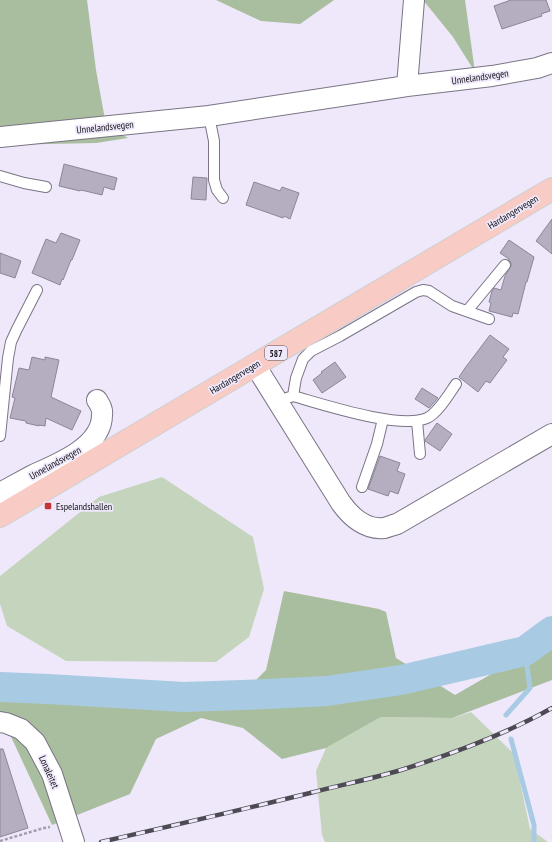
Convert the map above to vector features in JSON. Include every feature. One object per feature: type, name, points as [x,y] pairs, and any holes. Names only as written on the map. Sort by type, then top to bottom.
[{"type":"main road","name":"Hardangervegen","points":[[0,516],[552,189]]},
{"type":"street","points":[[407,86],[414,0]]},
{"type":"street","name":"Unnelandsvegen","points":[[0,137],[209,116],[407,86],[492,76],[537,68],[552,63]]},
{"type":"street","points":[[256,365],[285,399],[344,508],[356,520],[376,528],[385,528],[397,524],[552,434]]},
{"type":"street","name":"Unnelandsvegen","points":[[0,493],[62,461],[79,451],[88,443],[100,426],[102,415],[101,408],[97,400]]},
{"type":"street","name":"Lonaleitet","points":[[0,722],[21,729],[35,742],[52,774],[72,833]]},
{"type":"lane","points":[[209,116],[214,141],[214,180],[217,190],[223,198]]},
{"type":"lane","points":[[0,176],[24,183],[46,187]]},
{"type":"lane","points":[[467,311],[505,265]]},
{"type":"lane","points":[[0,436],[11,342],[37,290]]},
{"type":"lane","points":[[456,384],[437,411],[428,418],[417,421],[383,419],[285,399],[296,378],[303,359],[311,351],[416,292],[423,290],[429,291],[452,306],[490,319]]},
{"type":"lane","points":[[362,487],[377,444],[383,419]]},
{"type":"lane","points":[[417,421],[420,454]]},
{"type":"path","points":[[0,841],[44,828],[72,833]]},
{"type":"green space","points":[[0,0],[87,0],[96,70],[106,125],[128,138],[96,143],[0,145]]},
{"type":"green space","points":[[216,0],[334,0],[300,24],[261,21]]},
{"type":"green space","points":[[423,0],[465,0],[475,72],[453,37]]},
{"type":"green space","points":[[162,477],[253,537],[264,589],[249,637],[216,662],[66,661],[7,626],[0,604],[0,576],[99,497]]},
{"type":"green space","points":[[284,591],[379,609],[386,612],[396,658],[455,695],[552,639],[552,680],[452,718],[381,717],[326,748],[282,759],[243,728],[201,718],[156,739],[130,794],[52,825],[0,713],[0,687],[30,680],[88,696],[233,703],[266,670]]},
{"type":"green space","points":[[471,712],[514,754],[530,829],[548,842],[325,842],[322,835],[316,771],[326,748],[381,717],[452,718]]},
{"type":"building","points":[[511,0],[546,0],[550,11],[541,14],[542,16],[502,29],[494,6]]},
{"type":"building","points":[[64,164],[117,178],[114,190],[104,187],[102,195],[59,186]]},
{"type":"building","points":[[193,177],[207,178],[206,200],[191,199]]},
{"type":"building","points":[[254,182],[280,191],[282,187],[299,193],[290,219],[246,205]]},
{"type":"building","points":[[552,219],[552,254],[536,241]]},
{"type":"building","points":[[61,233],[80,240],[60,285],[32,273],[46,239],[56,243]]},
{"type":"building","points":[[509,240],[534,257],[518,314],[513,313],[512,317],[489,311],[491,303],[489,302],[492,291],[494,288],[501,290],[505,276],[511,266],[509,259],[500,253]]},
{"type":"building","points":[[0,253],[21,261],[15,278],[0,273]]},
{"type":"building","points":[[490,335],[509,349],[503,357],[507,360],[490,383],[486,381],[478,392],[459,377]]},
{"type":"building","points":[[32,357],[45,360],[45,357],[59,360],[51,397],[81,411],[72,430],[46,418],[45,426],[39,426],[26,423],[26,421],[10,418],[15,398],[12,397],[19,368],[29,370]]},
{"type":"building","points":[[335,362],[346,377],[322,393],[313,380]]},
{"type":"building","points":[[422,388],[438,398],[429,408],[415,399]]},
{"type":"building","points":[[437,423],[452,434],[440,451],[425,441]]},
{"type":"building","points":[[380,456],[400,463],[397,471],[405,474],[398,494],[390,491],[388,496],[368,489]]},
{"type":"building","points":[[0,749],[3,749],[28,828],[0,837]]},
{"type":"waterway","points":[[0,687],[184,697],[327,691],[401,680],[525,651],[552,631]]},
{"type":"waterway","points":[[506,715],[530,688],[525,651]]},
{"type":"waterway","points":[[511,739],[534,825],[534,842]]},
{"type":"railway","points":[[101,842],[258,806],[401,770],[478,743],[552,708]]},
{"type":"place","name":"Espelandshallen","points":[[48,506]]}]
